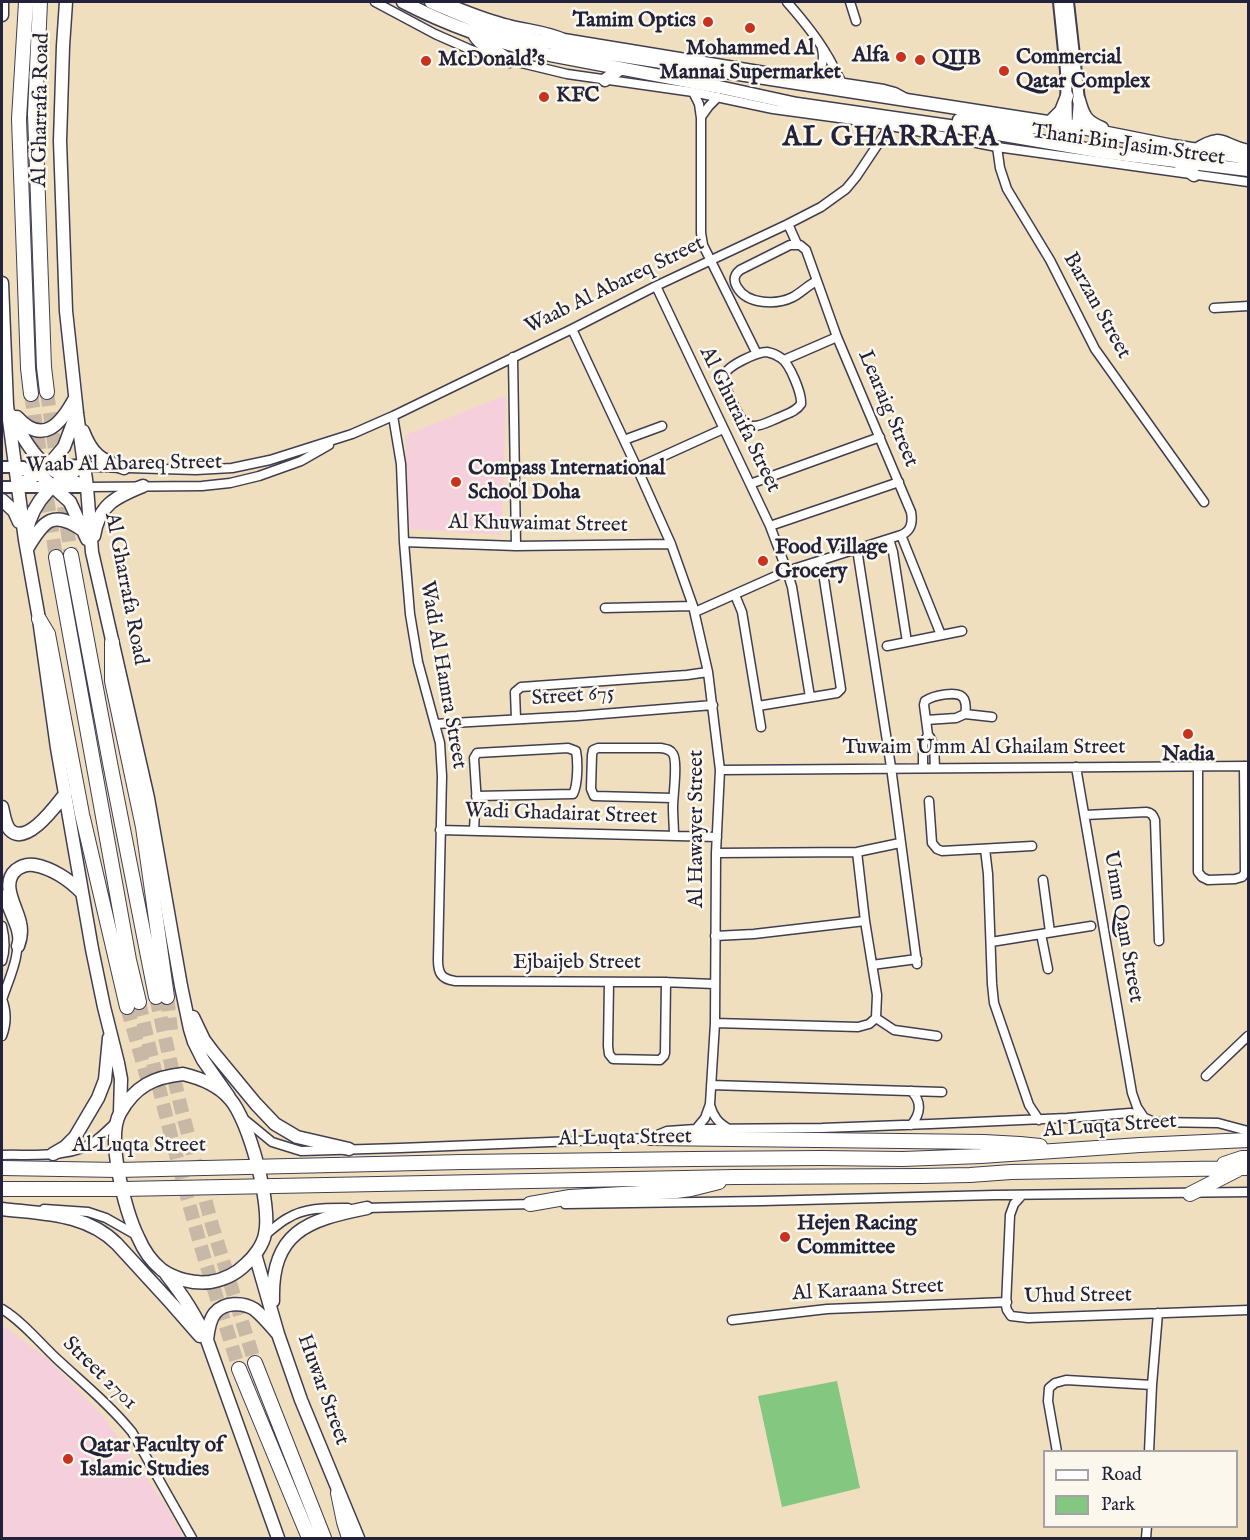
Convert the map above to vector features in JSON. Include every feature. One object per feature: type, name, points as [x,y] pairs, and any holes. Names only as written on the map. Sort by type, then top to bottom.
[{"type":"main road","points":[[2,2],[2,15]]},
{"type":"main road","name":"Al Gharrafa Road","points":[[26,2],[19,118],[28,368],[31,394]]},
{"type":"main road","name":"Al Gharrafa Road","points":[[40,2],[35,114],[44,367],[47,392]]},
{"type":"main road","name":"Al Gharrafa Road","points":[[66,2],[60,141],[66,311],[87,487],[92,552],[148,798],[190,1029],[196,1047],[242,1118],[263,1187],[267,1211],[265,1234]]},
{"type":"main road","name":"Thani Bin Jasim Street","points":[[403,2],[442,20],[526,50],[620,69],[756,94],[797,104],[963,128],[1103,152],[1248,170]]},
{"type":"main road","name":"Thani Bin Jasim Street","points":[[430,2],[516,35],[597,52],[1043,122],[1071,130],[1126,136],[1196,150],[1212,141],[1219,140],[1248,151]]},
{"type":"main road","points":[[473,32],[482,44],[510,61]]},
{"type":"main road","points":[[516,35],[544,32]]},
{"type":"main road","points":[[605,80],[620,69]]},
{"type":"main road","points":[[742,102],[756,94]]},
{"type":"main road","points":[[970,122],[1028,129],[1061,111],[1073,98],[1093,125],[1155,139],[1173,146]]},
{"type":"main road","points":[[844,111],[876,107],[1052,137],[1071,130]]},
{"type":"main road","points":[[1103,152],[1100,145],[1103,140],[1126,136]]},
{"type":"main road","points":[[1196,150],[1248,170]]},
{"type":"main road","points":[[1178,161],[1194,175]]},
{"type":"main road","points":[[1229,180],[1248,170]]},
{"type":"main road","points":[[2,283],[7,405],[26,544],[82,893],[94,960],[121,1079],[116,1138],[122,1189],[137,1236],[147,1254],[183,1296],[195,1314],[278,1539]]},
{"type":"main road","points":[[7,405],[26,427],[40,430],[55,426],[62,420],[75,398]]},
{"type":"main road","points":[[2,429],[7,405]]},
{"type":"main road","points":[[7,405],[22,437],[52,486],[70,502],[92,552]]},
{"type":"main road","points":[[77,413],[84,434],[94,452],[108,462],[124,468]]},
{"type":"main road","points":[[18,487],[42,470],[64,447],[77,413]]},
{"type":"main road","points":[[26,544],[29,522],[39,501],[52,486],[84,465]]},
{"type":"main road","points":[[15,467],[42,470],[87,487]]},
{"type":"main road","points":[[92,552],[96,523],[100,514],[120,495],[143,486]]},
{"type":"main road","points":[[2,500],[18,518],[26,544]]},
{"type":"main road","points":[[26,544],[47,522],[58,519],[69,521],[85,532]]},
{"type":"main road","points":[[71,555],[114,786],[162,997],[143,828],[112,681],[112,642]]},
{"type":"main road","points":[[39,619],[48,634],[82,814],[133,1004],[129,960],[56,557]]},
{"type":"main road","points":[[2,807],[11,831],[24,834],[40,822],[66,793]]},
{"type":"main road","points":[[18,946],[21,927],[10,897],[9,887],[16,870],[28,865],[39,867],[67,879],[82,893]]},
{"type":"main road","points":[[181,986],[204,1040],[269,1119],[297,1137],[349,1149]]},
{"type":"main road","points":[[53,1154],[75,1137],[98,1098],[105,1080],[109,1028]]},
{"type":"main road","points":[[119,1117],[132,1096],[143,1086],[154,1079],[168,1076],[183,1074],[199,1078],[211,1083],[229,1097]]},
{"type":"main road","points":[[733,1129],[765,1139]]},
{"type":"main road","points":[[650,1138],[999,1142],[1069,1150]]},
{"type":"main road","name":"Al Luqta Street","points":[[2,1168],[118,1170],[462,1162],[903,1159],[1248,1140]]},
{"type":"main road","points":[[1191,1194],[1246,1165]]},
{"type":"main road","name":"Al Luqta Street","points":[[2,1189],[263,1187],[940,1175],[1207,1169],[1246,1165]]},
{"type":"main road","points":[[530,1204],[570,1197],[691,1189],[735,1177]]},
{"type":"main road","points":[[2,1208],[70,1218],[97,1228],[113,1240],[208,1345]]},
{"type":"main road","points":[[273,1315],[277,1261],[292,1237],[318,1220],[366,1208]]},
{"type":"main road","points":[[161,1269],[174,1277],[189,1281],[219,1280],[246,1265],[255,1254],[265,1234]]},
{"type":"main road","name":"Huwar Street","points":[[255,1254],[278,1334],[301,1400],[358,1539]]},
{"type":"main road","points":[[208,1345],[211,1321],[215,1312],[232,1304],[251,1307],[278,1334]]},
{"type":"main road","points":[[255,1363],[324,1539]]},
{"type":"main road","points":[[239,1369],[309,1539]]},
{"type":"main road","points":[[338,1493],[349,1539]]},
{"type":"street","name":"Thani Bin Jasim Street","points":[[375,2],[462,46],[497,59],[558,72],[693,92],[796,112],[876,123],[998,147],[1229,180]]},
{"type":"street","name":"Thani Bin Jasim Street","points":[[446,2],[504,23],[578,41],[890,90],[908,100]]},
{"type":"street","points":[[787,2],[828,55],[843,84]]},
{"type":"street","points":[[850,2],[856,21]]},
{"type":"street","points":[[1059,2],[1073,98]]},
{"type":"street","points":[[1068,2],[1073,98],[1070,140],[1076,147]]},
{"type":"street","points":[[813,79],[821,68],[822,48]]},
{"type":"street","points":[[693,92],[699,104],[701,118],[701,234],[703,245],[757,354]]},
{"type":"street","points":[[701,118],[718,97]]},
{"type":"street","points":[[876,123],[879,142]]},
{"type":"street","name":"Waab Al Abareq Street","points":[[42,470],[84,465],[196,470],[232,468],[270,460],[345,436],[393,416],[821,207],[846,189],[890,126]]},
{"type":"street","name":"Barzan Street","points":[[998,147],[1000,168],[1007,189],[1050,260],[1095,349],[1204,502]]},
{"type":"street","name":"Learaig Street","points":[[788,224],[797,244],[806,250],[837,337],[913,518],[909,530],[901,535]]},
{"type":"street","points":[[797,244],[790,245],[738,272],[735,281],[742,294],[756,300],[781,302],[817,281]]},
{"type":"street","name":"Al Ghuraifa Street","points":[[656,286],[770,526],[787,571],[792,587],[810,698]]},
{"type":"street","points":[[730,301],[742,294]]},
{"type":"street","points":[[1214,308],[1248,306]]},
{"type":"street","name":"Al Hawayer Street","points":[[572,329],[671,544],[694,609],[713,705],[720,770],[716,853],[715,1023],[710,1104],[705,1118],[696,1129]]},
{"type":"street","points":[[784,360],[837,337]]},
{"type":"street","points":[[762,352],[771,353],[784,360],[802,398],[801,404],[794,411],[751,426],[742,420],[725,386],[724,377],[728,370],[762,352]]},
{"type":"street","points":[[513,357],[516,546]]},
{"type":"street","name":"Wadi Al Hamra Street","points":[[393,416],[401,464],[411,627],[440,743],[442,776],[438,969],[441,976]]},
{"type":"street","points":[[624,440],[662,426]]},
{"type":"street","points":[[637,468],[723,429]]},
{"type":"street","name":"Waab Al Abareq Street","points":[[2,487],[193,486],[230,483],[259,476],[301,461],[345,436]]},
{"type":"street","points":[[750,484],[880,437]]},
{"type":"street","name":"Waab Al Abareq Street","points":[[2,467],[15,467]]},
{"type":"street","points":[[770,526],[899,482]]},
{"type":"street","points":[[604,608],[694,609],[735,595],[787,571],[901,535],[941,635]]},
{"type":"street","points":[[889,540],[895,563],[907,642]]},
{"type":"street","name":"Al Khuwaimat Street","points":[[404,542],[516,546],[671,544]]},
{"type":"street","points":[[857,549],[891,768],[917,962],[872,966]]},
{"type":"street","points":[[895,563],[911,558]]},
{"type":"street","points":[[758,706],[837,693],[842,687],[821,560]]},
{"type":"street","points":[[735,595],[742,612],[761,727]]},
{"type":"street","points":[[887,646],[962,631]]},
{"type":"street","points":[[516,719],[515,692],[520,687],[684,675],[707,669]]},
{"type":"street","points":[[935,767],[934,744],[928,735],[925,701],[932,697],[959,694],[964,700],[965,714]]},
{"type":"street","name":"Street 675","points":[[435,724],[713,705]]},
{"type":"street","points":[[926,720],[956,718],[965,714],[992,717]]},
{"type":"street","points":[[923,768],[923,744],[928,735]]},
{"type":"street","points":[[476,800],[573,794],[576,788],[576,751],[568,748],[477,753],[474,758],[476,800],[480,812],[478,832]]},
{"type":"street","points":[[672,836],[674,798],[675,760],[672,752],[661,748],[598,748],[593,750],[591,789],[594,796],[674,798]]},
{"type":"street","points":[[1198,766],[1198,872],[1208,880],[1235,879],[1242,877],[1245,873],[1246,766]]},
{"type":"street","name":"Tuwaim Umm Al Ghailam Street","points":[[720,770],[1246,766]]},
{"type":"street","name":"Umm Qam Street","points":[[1076,767],[1132,1093],[1145,1119]]},
{"type":"street","points":[[929,801],[934,848],[942,850],[1032,846]]},
{"type":"street","points":[[1085,815],[1146,812],[1153,815],[1159,941]]},
{"type":"street","name":"Wadi Ghadairat Street","points":[[440,830],[717,837]]},
{"type":"street","points":[[716,853],[857,852],[900,843]]},
{"type":"street","points":[[985,849],[994,1003],[1031,1109],[1039,1120]]},
{"type":"street","points":[[715,1023],[858,1027],[869,1024],[876,1018],[877,995],[857,852]]},
{"type":"street","points":[[1042,880],[1048,969]]},
{"type":"street","points":[[2,894],[16,930],[18,946],[13,970],[2,1000],[6,1015],[2,1036]]},
{"type":"street","points":[[715,936],[754,934],[865,921]]},
{"type":"street","points":[[2,926],[4,948],[2,961]]},
{"type":"street","points":[[991,942],[1091,926]]},
{"type":"street","name":"Ejbaijeb Street","points":[[441,976],[455,981],[714,984]]},
{"type":"street","points":[[609,982],[608,1046],[610,1056],[613,1059],[660,1060],[664,1056],[665,1049],[666,982]]},
{"type":"street","points":[[876,1018],[894,1030],[937,1036]]},
{"type":"street","points":[[1206,1076],[1248,1036]]},
{"type":"street","points":[[711,1085],[942,1092]]},
{"type":"street","points":[[911,1091],[918,1099],[923,1115],[930,1124]]},
{"type":"street","points":[[911,1125],[917,1118],[926,1092]]},
{"type":"street","points":[[1118,1114],[1127,1108],[1132,1093]]},
{"type":"street","points":[[1021,1121],[1026,1113],[1028,1100]]},
{"type":"street","points":[[710,1104],[715,1118],[724,1126],[733,1129]]},
{"type":"street","name":"Al Luqta Street","points":[[242,1118],[272,1142],[302,1151],[650,1138],[668,1131],[696,1129],[911,1125],[1021,1121],[1118,1114],[1136,1114],[1154,1122],[1164,1123],[1218,1123],[1248,1131]]},
{"type":"street","name":"Al Luqta Street","points":[[2,1155],[53,1154],[81,1149],[95,1142],[119,1117]]},
{"type":"street","points":[[265,1234],[287,1218],[312,1209],[1248,1192]]},
{"type":"street","points":[[995,1195],[1005,1203],[1010,1215]]},
{"type":"street","points":[[1010,1215],[1014,1204],[1023,1195]]},
{"type":"street","points":[[2,1208],[88,1212],[106,1218],[137,1236]]},
{"type":"street","name":"Uhud Street","points":[[1010,1215],[1007,1310],[1011,1316],[1248,1310]]},
{"type":"street","name":"Al Karaana Street","points":[[732,1320],[827,1309],[1007,1302]]},
{"type":"street","name":"Street 2701","points":[[2,1309],[31,1332],[132,1432],[192,1539]]},
{"type":"street","points":[[1149,1450],[1158,1313]]},
{"type":"street","points":[[1057,1450],[1048,1401],[1049,1388],[1055,1383],[1066,1380],[1152,1385]]},
{"type":"shaded area","name":"Compass International School Doha","points":[[506,395],[502,535],[410,529],[405,435]]},
{"type":"shaded area","name":"Qatar Faculty of Islamic Studies","points":[[2,1325],[48,1359],[103,1416],[164,1503],[184,1538],[2,1538]]},
{"type":"green space","points":[[837,1381],[860,1488],[782,1507],[758,1396]]},
{"type":"tunnel","points":[[47,392],[57,464]]},
{"type":"tunnel","points":[[31,394],[56,557]]},
{"type":"tunnel","points":[[61,486],[71,555]]},
{"type":"tunnel","points":[[156,997],[179,1100],[212,1225],[255,1363]]},
{"type":"tunnel","points":[[167,997],[171,1030]]},
{"type":"tunnel","points":[[139,1002],[188,1201],[239,1369]]},
{"type":"tunnel","points":[[127,1007],[147,1078]]},
{"type":"place","name":"Tamim Optics","points":[[708,22]]},
{"type":"place","name":"Mohammed Al Mannai Supermarket","points":[[750,28]]},
{"type":"place","name":"Alfa","points":[[901,57]]},
{"type":"place","name":"QIIB","points":[[920,60]]},
{"type":"place","name":"McDonald's","points":[[426,61]]},
{"type":"place","name":"Commercial Qatar Complex","points":[[1004,71]]},
{"type":"place","name":"KFC","points":[[544,97]]},
{"type":"place","name":"Compass International School Doha","points":[[456,482]]},
{"type":"place","name":"Food Village Grocery","points":[[763,561]]},
{"type":"place","name":"Nadia","points":[[1188,734]]},
{"type":"place","name":"Hejen Racing Committee","points":[[785,1237]]},
{"type":"place","name":"Qatar Faculty of Islamic Studies","points":[[68,1459]]},
{"type":"district","name":"AL GHARRAFA","points":[[891,139]]}]
